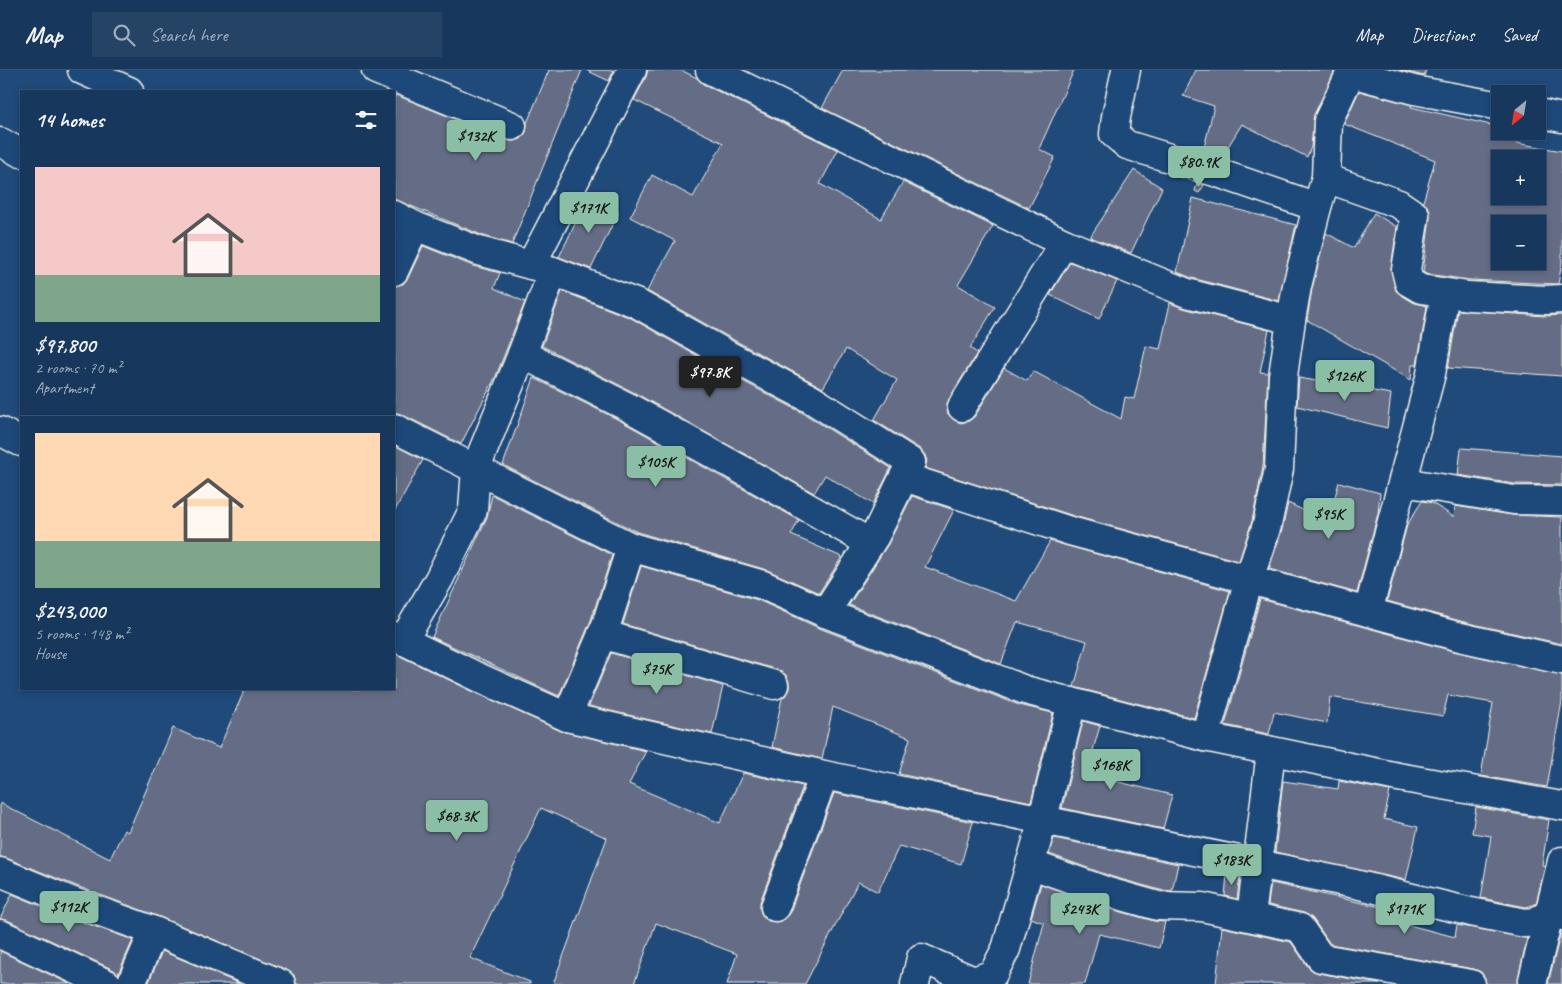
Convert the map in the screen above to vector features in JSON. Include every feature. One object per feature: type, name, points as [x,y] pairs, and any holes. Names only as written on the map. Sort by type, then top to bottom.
[{"type":"street","points":[[82,70],[126,90]]},
{"type":"street","points":[[376,70],[512,126]]},
{"type":"street","points":[[632,70],[542,268],[522,354],[476,468],[473,510],[439,579],[398,638],[567,717],[824,775],[1355,884],[1525,923],[1536,922],[1555,915]]},
{"type":"street","points":[[710,70],[1064,243],[1187,292],[1291,320]]},
{"type":"street","points":[[1126,70],[1114,134],[1127,145],[1215,172],[1317,207]]},
{"type":"street","points":[[1205,737],[1267,524],[1279,469],[1283,376],[1297,286],[1326,178],[1328,121],[1352,71],[1414,90],[1491,104]]},
{"type":"street","points":[[1546,115],[1562,118]]},
{"type":"street","points":[[0,142],[20,152]]},
{"type":"street","points":[[1326,178],[1399,204],[1415,215],[1406,270],[1409,282],[1421,289],[1478,297],[1562,300]]},
{"type":"street","points":[[395,266],[405,221],[479,251],[542,268],[638,304],[811,399],[911,462],[870,543],[825,614]]},
{"type":"street","points":[[962,406],[1064,243]]},
{"type":"street","points":[[1368,612],[1431,374],[1445,293]]},
{"type":"street","points":[[522,354],[653,421],[870,543]]},
{"type":"street","points":[[395,428],[631,547],[763,585],[825,614],[1024,690],[1205,737],[1398,777],[1562,806]]},
{"type":"street","points":[[0,431],[20,441]]},
{"type":"street","points":[[904,477],[1070,531],[1460,637],[1562,660]]},
{"type":"street","points":[[1403,482],[1514,500],[1562,501]]},
{"type":"street","points":[[567,717],[602,634],[631,547]]},
{"type":"street","points":[[602,634],[774,685]]},
{"type":"street","points":[[915,984],[921,958],[974,981],[993,974],[1006,949],[1042,821],[1072,702]]},
{"type":"street","points":[[1251,918],[1271,751]]},
{"type":"street","points":[[775,907],[824,775]]},
{"type":"street","points":[[1532,984],[1555,915],[1562,861]]},
{"type":"street","points":[[1030,864],[1108,892],[1158,906],[1202,907],[1300,928],[1322,958],[1471,984]]},
{"type":"street","points":[[0,872],[73,902],[154,931],[281,984]]},
{"type":"street","points":[[131,984],[154,931]]},
{"type":"street","points":[[0,934],[108,984]]},
{"type":"building","points":[[549,70],[582,70],[512,244],[484,236],[395,199],[396,95],[506,140],[515,141],[521,139],[526,132],[527,123]]},
{"type":"building","points":[[586,70],[614,70],[609,81]]},
{"type":"building","points":[[648,70],[681,70],[697,78],[703,84],[838,150],[820,184],[881,219],[903,182],[993,226],[958,285],[995,307],[970,348],[977,353],[946,406],[948,414],[954,420],[961,423],[969,421],[975,416],[1004,368],[1027,381],[1033,371],[1121,419],[1125,397],[1134,399],[1146,346],[1160,349],[1170,303],[1269,330],[1260,372],[1268,373],[1263,467],[1252,521],[1239,561],[1074,516],[925,468],[927,461],[920,449],[874,420],[897,380],[846,349],[823,388],[647,291],[675,241],[630,217],[652,175],[693,197],[723,143],[634,100]]},
{"type":"building","points":[[843,70],[1074,70],[1039,149],[1055,157],[1029,208],[822,108]]},
{"type":"building","points":[[1196,70],[1335,70],[1314,115],[1311,147],[1307,157],[1242,124],[1221,158],[1203,152],[1214,106],[1183,96]]},
{"type":"building","points":[[1400,70],[1426,70],[1424,76]]},
{"type":"building","points":[[1359,91],[1412,105],[1411,107],[1491,125],[1491,140],[1516,140],[1516,143],[1562,151],[1562,263],[1558,284],[1470,280],[1423,272],[1430,218],[1429,208],[1423,202],[1435,160],[1344,124]]},
{"type":"building","points":[[1134,170],[1162,188],[1131,253],[1090,237]]},
{"type":"building","points":[[1197,183],[1204,185],[1199,193],[1195,191]]},
{"type":"building","points":[[1193,198],[1296,225],[1279,301],[1192,278],[1177,272]]},
{"type":"building","points":[[587,199],[618,213],[591,269],[559,257]]},
{"type":"building","points":[[1374,213],[1397,227],[1391,268],[1396,291],[1413,302],[1427,306],[1417,365],[1412,365],[1411,380],[1307,320],[1312,289],[1326,233],[1354,248]]},
{"type":"building","points":[[423,246],[473,266],[500,273],[494,288],[525,302],[496,376],[461,444],[395,412],[395,286],[403,284],[408,278]]},
{"type":"building","points":[[1070,262],[1117,281],[1099,319],[1050,295]]},
{"type":"building","points":[[562,291],[631,318],[718,368],[803,413],[891,468],[873,504],[825,475],[814,493],[635,393],[542,346]]},
{"type":"building","points":[[1458,310],[1545,316],[1562,315],[1562,376],[1448,368]]},
{"type":"building","points":[[534,378],[621,421],[799,520],[791,535],[842,557],[819,593],[767,570],[637,532],[503,465]]},
{"type":"building","points":[[1299,378],[1391,394],[1387,428],[1297,406]]},
{"type":"building","points":[[395,446],[423,460],[395,510]]},
{"type":"building","points":[[1461,448],[1562,456],[1562,485],[1515,484],[1458,475]]},
{"type":"building","points":[[1339,482],[1380,493],[1378,513],[1357,593],[1269,569],[1282,530],[1288,503],[1328,522]]},
{"type":"building","points":[[492,495],[612,555],[591,620],[559,696],[432,637],[487,517]]},
{"type":"building","points":[[912,496],[954,510],[925,567],[1016,601],[1050,541],[1230,591],[1194,718],[1074,687],[1087,641],[1017,622],[1001,664],[849,605],[888,544]]},
{"type":"building","points":[[1422,501],[1432,503],[1454,517],[1455,506],[1512,515],[1562,517],[1562,644],[1464,622],[1387,601],[1407,525]]},
{"type":"building","points":[[641,566],[758,600],[819,628],[1019,705],[1053,713],[1031,802],[899,774],[910,738],[833,707],[822,759],[772,747],[782,698],[789,689],[786,675],[778,670],[623,624]]},
{"type":"building","points":[[1260,599],[1457,652],[1562,675],[1562,701],[1547,787],[1481,776],[1493,703],[1448,695],[1443,716],[1330,697],[1327,723],[1274,712],[1269,734],[1225,725]]},
{"type":"building","points":[[395,653],[561,731],[646,751],[629,784],[720,823],[743,773],[803,786],[760,902],[760,910],[763,917],[769,921],[778,922],[785,919],[790,912],[834,793],[973,822],[961,864],[899,846],[878,892],[858,882],[805,984],[727,984],[737,954],[656,923],[634,984],[553,984],[607,838],[541,808],[470,958],[530,982],[530,984],[296,984],[294,975],[287,970],[160,917],[0,857],[0,803],[110,859],[124,830],[128,832],[173,728],[219,748],[245,690],[395,690]]},
{"type":"building","points":[[611,653],[723,686],[712,734],[589,706]]},
{"type":"building","points":[[1083,721],[1100,726],[1086,774],[1172,795],[1163,829],[1062,808]]},
{"type":"building","points":[[1283,781],[1338,789],[1339,781],[1390,791],[1384,819],[1418,827],[1406,880],[1275,852]]},
{"type":"building","points":[[1476,807],[1549,820],[1542,865],[1545,866],[1536,904],[1526,907],[1481,898],[1491,836],[1472,833]]},
{"type":"building","points":[[1054,838],[1178,864],[1172,891],[1160,890],[1113,877],[1049,854]]},
{"type":"building","points":[[1227,874],[1240,876],[1237,899],[1225,896]]},
{"type":"building","points":[[1271,883],[1399,911],[1397,922],[1455,937],[1457,925],[1527,938],[1517,984],[1486,984],[1481,972],[1474,969],[1330,944],[1313,919],[1304,913],[1268,905]]},
{"type":"building","points":[[1041,884],[1104,907],[1154,921],[1165,922],[1159,948],[1099,934],[1085,984],[1028,984],[1044,923],[1031,918]]},
{"type":"building","points":[[12,894],[68,917],[133,940],[118,974],[114,970],[7,920],[0,919]]},
{"type":"building","points":[[1222,927],[1291,942],[1308,967],[1318,973],[1380,984],[1216,984]]},
{"type":"building","points":[[1561,931],[1562,984],[1548,984]]},
{"type":"building","points":[[0,951],[70,984],[0,984]]},
{"type":"building","points":[[162,951],[240,984],[148,984]]}]
